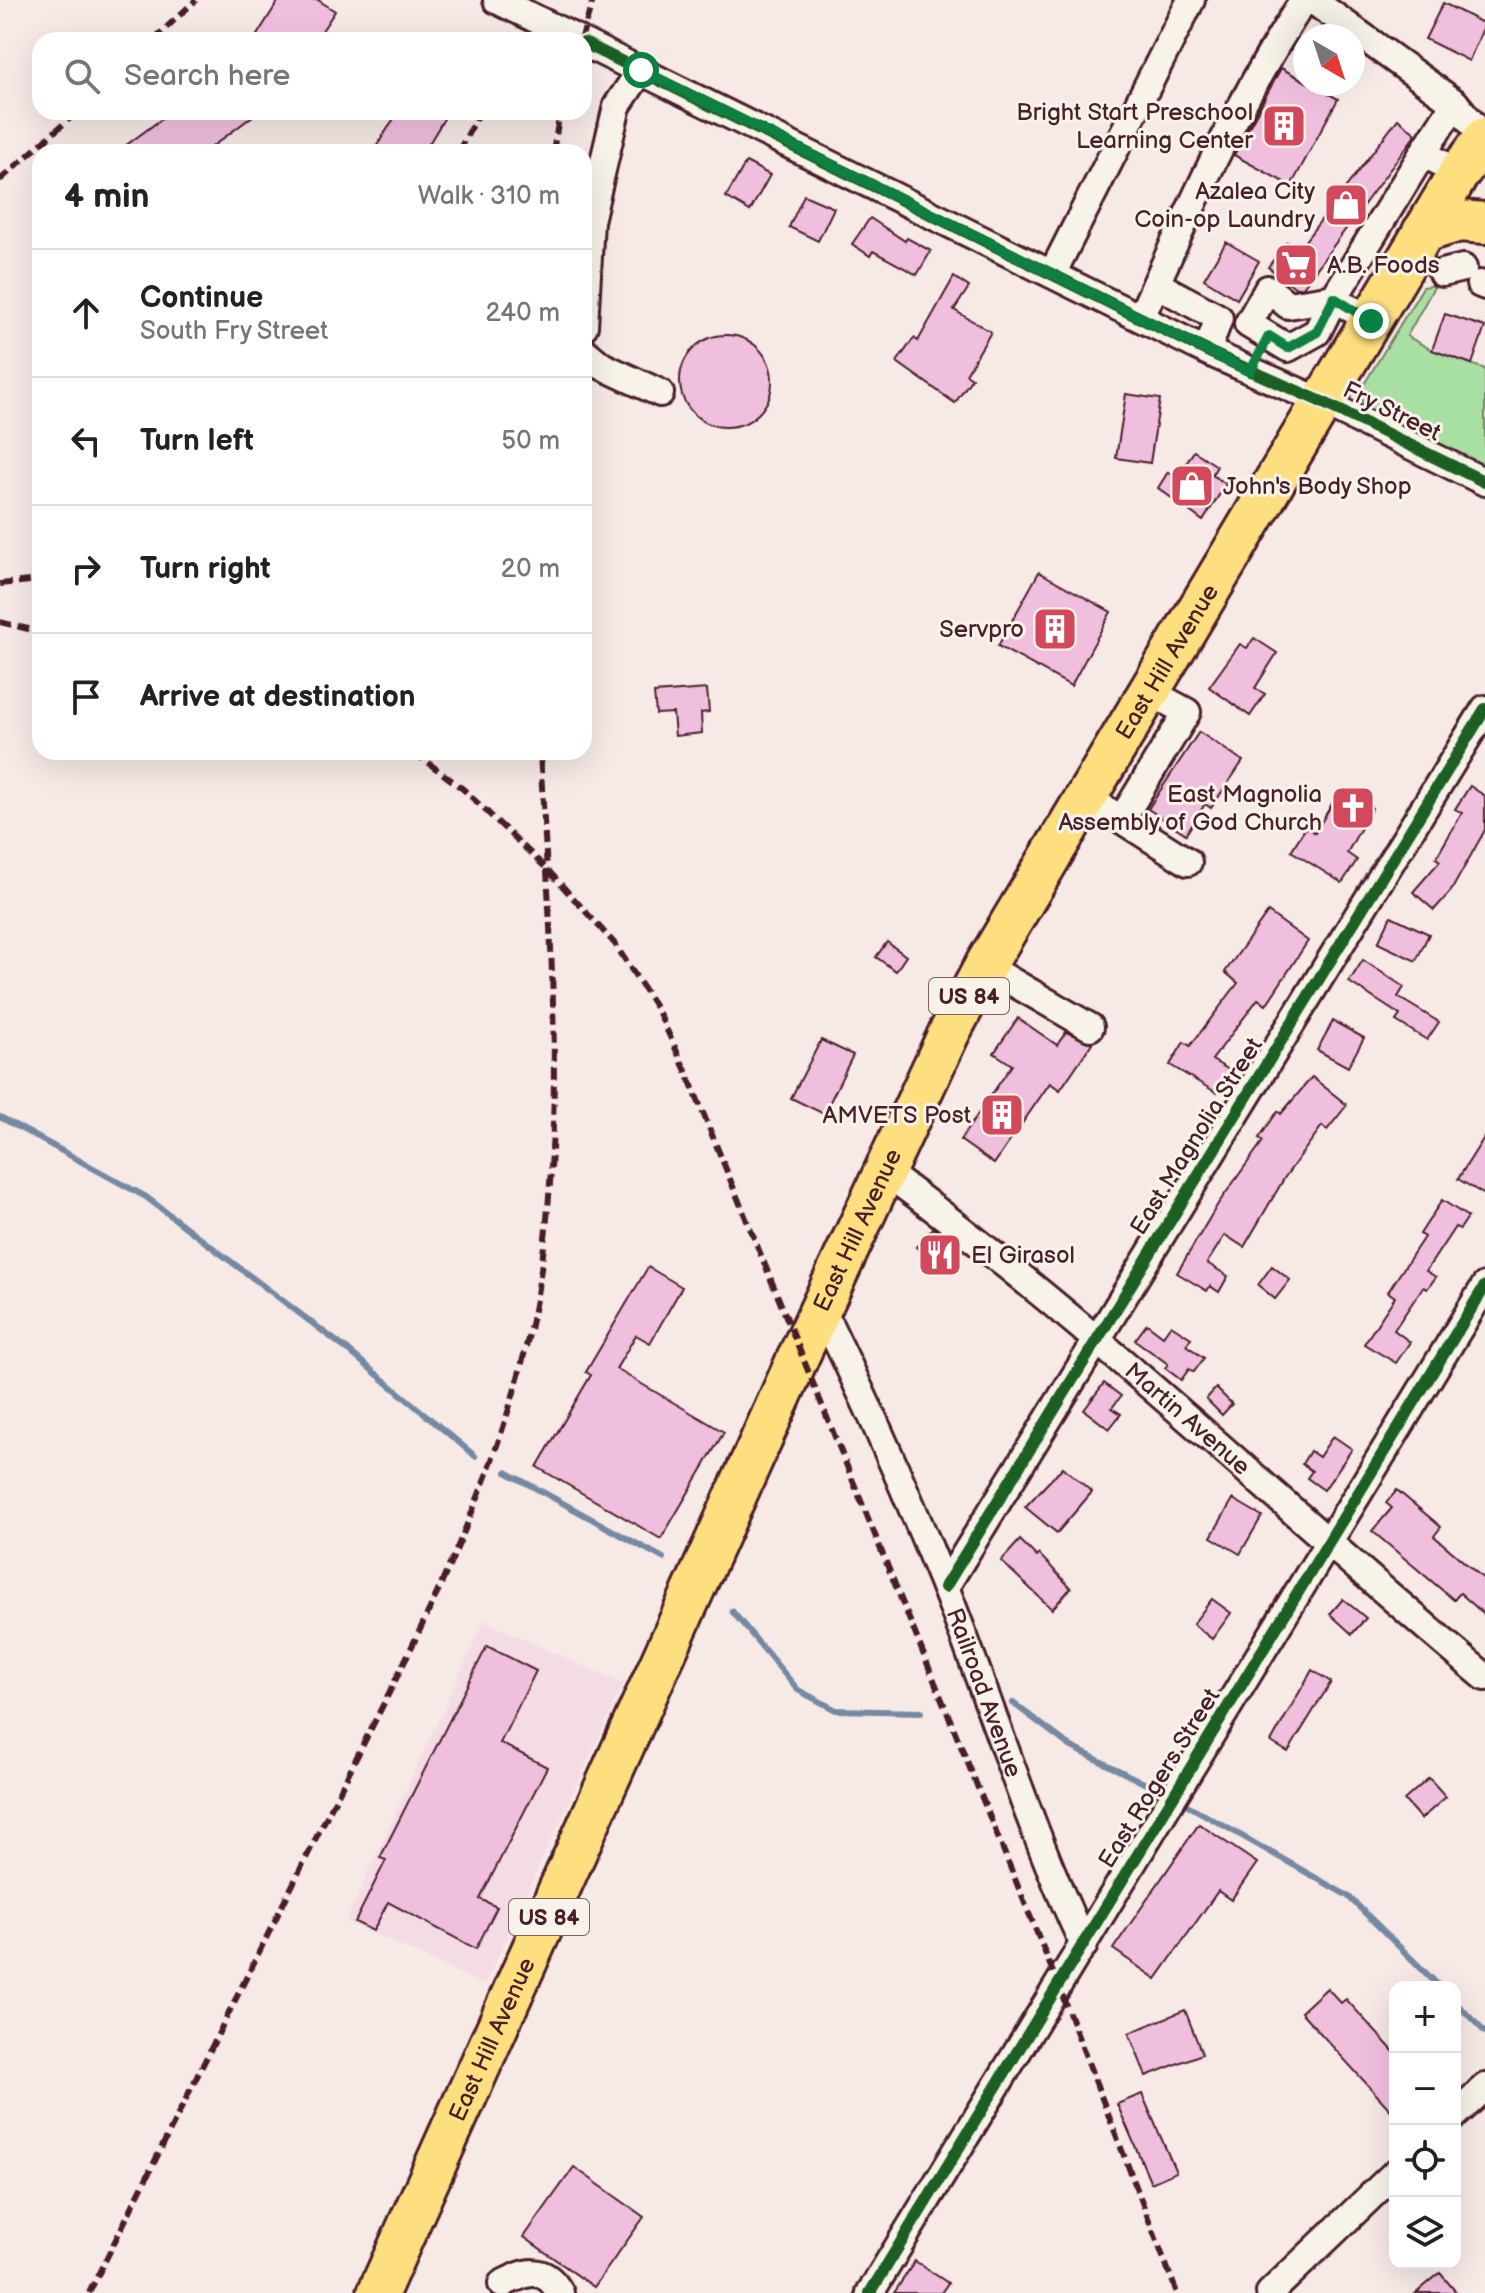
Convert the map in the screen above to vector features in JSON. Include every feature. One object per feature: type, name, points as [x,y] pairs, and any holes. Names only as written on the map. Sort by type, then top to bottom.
[{"type":"highway","name":"East Hill Avenue","points":[[378,2293],[821,1308],[884,1171],[985,966],[1459,173],[1485,139]]},
{"type":"highway","points":[[1427,226],[1459,221],[1485,223]]},
{"type":"street","name":"Fry Street","points":[[497,0],[563,32]]},
{"type":"street","points":[[1053,272],[1191,0]]},
{"type":"street","points":[[1141,317],[1207,167],[1277,41],[1304,0]]},
{"type":"street","points":[[1312,0],[1455,103],[1485,139]]},
{"type":"street","name":"Fry Street","points":[[592,46],[1250,372],[1322,402],[1485,482]]},
{"type":"street","points":[[592,212],[617,106],[641,70]]},
{"type":"street","points":[[1371,321],[1334,298],[1288,305],[1268,289],[1248,324],[1288,348],[1317,332],[1334,298],[1455,103]]},
{"type":"street","points":[[1423,153],[1459,173]]},
{"type":"street","points":[[1395,198],[1427,226]]},
{"type":"street","points":[[1156,284],[1219,318],[1207,351]]},
{"type":"street","points":[[1250,372],[1269,336]]},
{"type":"street","points":[[592,358],[602,366],[660,393]]},
{"type":"street","points":[[1122,819],[1187,712],[1150,692]]},
{"type":"street","name":"East Magnolia Street","points":[[945,1587],[1485,709]]},
{"type":"street","points":[[1095,783],[1139,791]]},
{"type":"street","points":[[1095,783],[1122,819],[1188,862]]},
{"type":"street","points":[[985,966],[1090,1027]]},
{"type":"street","name":"Martin Avenue","points":[[884,1171],[978,1240],[1096,1339],[1485,1677]]},
{"type":"street","name":"East Rogers Street","points":[[870,2293],[1485,1286]]},
{"type":"street","name":"Railroad Avenue","points":[[821,1308],[870,1409],[945,1587],[1058,1891],[1084,1945]]},
{"type":"street","points":[[1461,2109],[1485,2087]]},
{"type":"street","points":[[1270,2293],[1389,2179]]},
{"type":"street","points":[[504,2290],[527,2272],[539,2273],[553,2282],[560,2293]]},
{"type":"shaded area","points":[[484,1621],[623,1684],[484,1985],[346,1921]]},
{"type":"green space","points":[[1435,285],[1407,336],[1432,350],[1485,369],[1485,470],[1366,410],[1362,402],[1363,386],[1423,287]]},
{"type":"building","points":[[279,0],[318,0],[335,11],[321,32],[259,32]]},
{"type":"building","points":[[1443,3],[1485,24],[1469,61],[1425,39]]},
{"type":"building","name":"Bright Start Preschool Learning Center","points":[[1281,68],[1293,75],[1293,96],[1332,96],[1338,99],[1291,186],[1234,155]]},
{"type":"building","points":[[1398,119],[1416,134],[1303,287],[1296,288],[1268,267],[1287,242],[1298,250]]},
{"type":"building","points":[[160,120],[247,120],[216,144],[128,144]]},
{"type":"building","points":[[393,120],[443,120],[429,144],[378,144]]},
{"type":"building","points":[[746,162],[770,175],[750,211],[726,197]]},
{"type":"building","points":[[804,195],[834,208],[818,241],[789,227]]},
{"type":"building","points":[[870,218],[905,241],[907,238],[931,251],[917,275],[873,251],[870,256],[852,244]]},
{"type":"building","points":[[1226,242],[1259,261],[1237,299],[1204,279]]},
{"type":"building","points":[[954,277],[969,287],[954,310],[991,332],[966,374],[972,378],[955,403],[897,362],[914,338],[918,341]]},
{"type":"building","points":[[1445,314],[1485,327],[1472,364],[1432,350]]},
{"type":"building","points":[[726,335],[743,339],[758,349],[768,364],[772,381],[768,398],[758,413],[743,423],[726,427],[709,423],[694,413],[684,398],[680,381],[684,364],[694,349],[709,339]]},
{"type":"building","points":[[1126,394],[1160,399],[1150,463],[1116,458]]},
{"type":"building","name":"John's Body Shop","points":[[1194,451],[1217,466],[1212,475],[1226,484],[1203,521],[1158,488],[1168,472],[1177,478]]},
{"type":"building","name":"Servpro","points":[[1039,572],[1111,612],[1071,686],[998,646]]},
{"type":"building","points":[[1254,638],[1277,653],[1255,688],[1265,694],[1250,716],[1209,687],[1240,644],[1247,648]]},
{"type":"building","points":[[707,689],[709,712],[701,713],[702,733],[675,736],[673,713],[656,714],[654,693]]},
{"type":"building","points":[[1199,732],[1243,761],[1211,808],[1205,804],[1186,834],[1148,809]]},
{"type":"building","points":[[1470,786],[1485,796],[1485,830],[1451,891],[1434,910],[1413,892],[1440,861],[1436,858],[1462,813],[1455,809]]},
{"type":"building","points":[[1340,790],[1372,808],[1347,853],[1357,860],[1342,883],[1291,851],[1306,827],[1315,833]]},
{"type":"building","points":[[1268,912],[1308,941],[1266,1005],[1258,999],[1212,1060],[1231,1071],[1217,1093],[1170,1065],[1184,1042],[1190,1046],[1238,983],[1225,972]]},
{"type":"building","points":[[1391,916],[1429,934],[1416,961],[1378,943]]},
{"type":"building","points":[[887,942],[906,956],[896,971],[876,957]]},
{"type":"building","points":[[1363,960],[1404,987],[1398,997],[1439,1022],[1427,1040],[1396,1021],[1400,1015],[1349,982]]},
{"type":"building","name":"AMVETS Post","points":[[1018,1018],[1057,1045],[1066,1032],[1092,1043],[1060,1090],[1050,1083],[994,1164],[960,1140],[1012,1065],[994,1053]]},
{"type":"building","points":[[1333,1021],[1364,1038],[1348,1067],[1317,1050]]},
{"type":"building","points":[[821,1040],[853,1055],[824,1114],[791,1098]]},
{"type":"building","points":[[1312,1077],[1347,1105],[1327,1130],[1322,1126],[1285,1177],[1244,1247],[1225,1235],[1207,1263],[1228,1276],[1219,1292],[1210,1286],[1207,1291],[1177,1273],[1218,1204],[1263,1141],[1259,1138],[1278,1111],[1281,1114]]},
{"type":"building","points":[[1485,1136],[1485,1195],[1458,1179]]},
{"type":"building","points":[[1442,1200],[1468,1217],[1460,1229],[1455,1227],[1426,1271],[1436,1277],[1427,1289],[1423,1287],[1394,1330],[1410,1342],[1396,1363],[1364,1344],[1395,1297],[1388,1292],[1424,1237],[1420,1234]]},
{"type":"building","name":"El Girasol","points":[[933,1228],[959,1248],[941,1269],[916,1247]]},
{"type":"building","points":[[1272,1266],[1290,1280],[1275,1299],[1258,1285]]},
{"type":"building","points":[[648,1267],[682,1287],[650,1343],[636,1335],[616,1369],[724,1432],[661,1539],[537,1467],[591,1375],[586,1372]]},
{"type":"building","points":[[1147,1324],[1163,1336],[1171,1325],[1191,1338],[1186,1345],[1204,1358],[1194,1372],[1189,1369],[1181,1380],[1165,1368],[1168,1364],[1135,1340]]},
{"type":"building","points":[[1104,1383],[1121,1396],[1112,1408],[1121,1414],[1109,1429],[1084,1410]]},
{"type":"building","points":[[1216,1388],[1232,1404],[1222,1415],[1206,1399]]},
{"type":"building","points":[[1333,1436],[1352,1449],[1324,1490],[1307,1478],[1312,1471],[1302,1464],[1310,1451],[1319,1457]]},
{"type":"building","points":[[1063,1467],[1092,1492],[1057,1533],[1025,1507]]},
{"type":"building","points":[[1397,1490],[1441,1527],[1434,1536],[1485,1580],[1485,1615],[1460,1593],[1454,1600],[1372,1531],[1392,1508],[1386,1503]]},
{"type":"building","points":[[1233,1499],[1262,1516],[1240,1554],[1211,1537]]},
{"type":"building","points":[[1020,1540],[1037,1557],[1039,1554],[1071,1588],[1052,1609],[1001,1561]]},
{"type":"building","points":[[1212,1599],[1231,1613],[1212,1639],[1193,1624]]},
{"type":"building","points":[[1343,1599],[1366,1618],[1352,1634],[1330,1614]]},
{"type":"building","points":[[487,1646],[536,1671],[500,1743],[547,1767],[480,1899],[497,1907],[476,1949],[388,1902],[373,1931],[355,1922],[386,1860],[380,1858]]},
{"type":"building","points":[[1312,1670],[1331,1682],[1288,1752],[1271,1742]]},
{"type":"building","points":[[1429,1778],[1446,1797],[1421,1819],[1404,1800]]},
{"type":"building","points":[[1199,1824],[1257,1863],[1231,1900],[1218,1891],[1156,1979],[1113,1949]]},
{"type":"building","points":[[1327,1988],[1341,2003],[1346,1999],[1389,2046],[1389,2108],[1301,2012]]},
{"type":"building","points":[[1185,2010],[1202,2054],[1146,2076],[1129,2033]]},
{"type":"building","points":[[1142,2094],[1176,2172],[1151,2183],[1117,2104]]},
{"type":"building","points":[[574,2167],[644,2217],[594,2287],[524,2237]]},
{"type":"building","points":[[915,2261],[948,2283],[941,2293],[894,2293]]},
{"type":"building","points":[[1440,2273],[1457,2293],[1416,2293]]},
{"type":"waterway","points":[[0,1117],[146,1197],[349,1351],[475,1456]]},
{"type":"waterway","points":[[506,1472],[663,1558]]},
{"type":"waterway","points":[[732,1611],[798,1690],[836,1710],[921,1712]]},
{"type":"waterway","points":[[1013,1703],[1070,1746],[1158,1790]]},
{"type":"waterway","points":[[1189,1806],[1348,1896],[1434,1981]]},
{"type":"waterway","points":[[1461,2008],[1485,2032]]},
{"type":"railway","points":[[162,32],[196,0]]},
{"type":"railway","points":[[583,32],[593,0]]},
{"type":"railway","points":[[41,144],[68,120]]},
{"type":"railway","points":[[462,144],[476,120]]},
{"type":"railway","points":[[554,144],[559,120]]},
{"type":"railway","points":[[0,180],[32,152]]},
{"type":"railway","points":[[0,584],[32,581]]},
{"type":"railway","points":[[0,622],[32,630]]},
{"type":"railway","points":[[425,760],[463,789],[546,868],[615,944],[658,1011],[686,1071],[1059,1987],[1177,2293]]},
{"type":"railway","points":[[89,2293],[432,1604],[463,1535],[514,1393],[532,1320],[544,1246],[553,1122],[553,999],[540,760]]},
{"type":"cycle path","points":[[592,47],[1211,353],[1322,402],[1485,482]]},
{"type":"cycle path","points":[[945,1587],[1485,709]]},
{"type":"cycle path","points":[[870,2293],[1485,1286]]},
{"type":"place","name":"Bright Start Preschool Learning Center","points":[[1284,126]]},
{"type":"place","name":"Azalea City Coin-op Laundry","points":[[1346,205]]},
{"type":"place","name":"A.B. Foods","points":[[1296,265]]},
{"type":"place","name":"John's Body Shop","points":[[1192,486]]},
{"type":"place","name":"Servpro","points":[[1055,629]]},
{"type":"place","name":"East Magnolia Assembly of God Church","points":[[1353,808]]},
{"type":"place","name":"AMVETS Post","points":[[1002,1115]]},
{"type":"place","name":"El Girasol","points":[[940,1255]]},
{"type":"route","points":[[641,70],[1250,372],[1269,336],[1288,348],[1317,332],[1334,298],[1371,321]]}]
